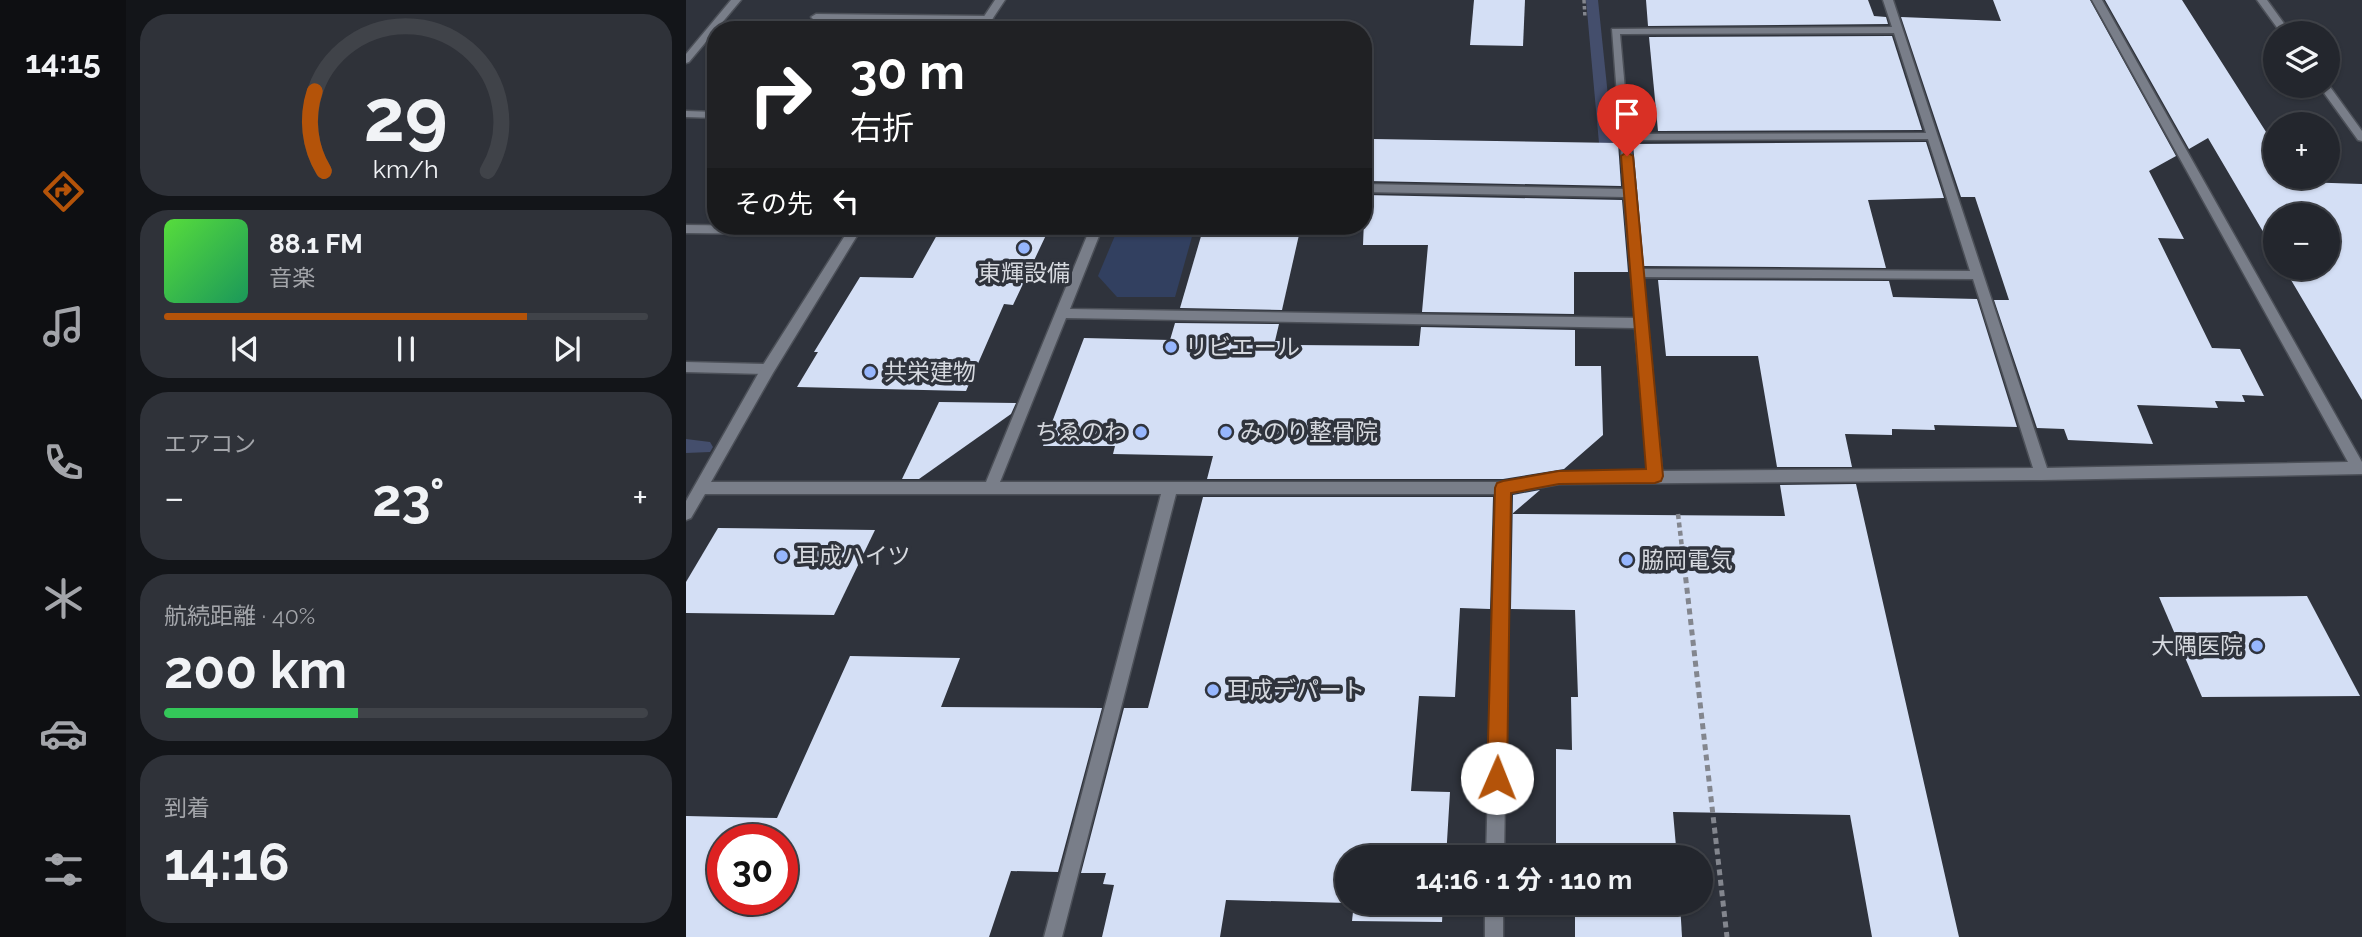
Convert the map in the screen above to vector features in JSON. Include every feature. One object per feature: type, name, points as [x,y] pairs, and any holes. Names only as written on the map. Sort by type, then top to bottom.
[{"type":"street","points":[[718,21],[736,0]]},
{"type":"street","points":[[816,17],[988,19],[1000,0]]},
{"type":"street","points":[[1888,0],[2042,474]]},
{"type":"street","points":[[702,488],[1503,488],[1559,478],[1674,475],[2042,474],[2360,468],[2097,0]]},
{"type":"street","points":[[2262,0],[2277,21]]},
{"type":"street","points":[[1655,476],[1615,31],[1897,30]]},
{"type":"street","points":[[686,60],[707,35]]},
{"type":"street","points":[[2333,98],[2362,138]]},
{"type":"street","points":[[686,114],[707,115]]},
{"type":"street","points":[[1625,137],[1932,136]]},
{"type":"street","points":[[1372,188],[1629,193]]},
{"type":"street","points":[[686,229],[707,229]]},
{"type":"street","points":[[686,514],[768,369],[851,235]]},
{"type":"street","points":[[991,486],[1093,235]]},
{"type":"street","points":[[1637,274],[1976,275]]},
{"type":"street","points":[[1063,313],[1641,323]]},
{"type":"street","points":[[686,368],[768,369]]},
{"type":"street","points":[[1053,937],[1170,488]]},
{"type":"street","points":[[1495,845],[1503,488]]},
{"type":"street","points":[[1494,915],[1494,937]]},
{"type":"path","points":[[1674,475],[1727,937]]},
{"type":"shaded area","points":[[1115,235],[1192,235],[1175,297],[1117,297],[1098,276]]},
{"type":"building","points":[[1474,0],[1525,0],[1523,46],[1470,45]]},
{"type":"building","points":[[1646,0],[1868,0],[1874,16],[1886,17],[1888,24],[1648,26]]},
{"type":"building","points":[[1993,0],[2090,0],[2176,156],[2149,171],[2184,239],[2158,238],[2212,348],[2240,349],[2264,396],[2242,395],[2245,402],[2215,401],[2218,408],[2137,405],[2153,444],[2068,440],[2064,429],[2037,428],[1994,300],[2009,300],[1975,197],[1961,197],[1901,17],[2001,21]]},
{"type":"building","points":[[2105,0],[2182,0],[2263,127],[2263,189],[2340,189],[2340,183],[2362,184],[2362,400],[2291,280],[2340,280],[2340,203],[2263,203],[2263,232],[2208,138],[2189,149]]},
{"type":"building","points":[[1892,36],[1922,130],[1658,131],[1649,37]]},
{"type":"building","points":[[1373,139],[1618,143],[1621,186],[1372,181]]},
{"type":"building","points":[[1926,142],[1944,198],[1868,200],[1886,268],[1644,266],[1633,144]]},
{"type":"building","points":[[1372,195],[1622,200],[1628,272],[1574,272],[1574,314],[1422,312],[1428,245],[1363,245],[1363,235],[1372,235]]},
{"type":"building","points":[[937,235],[1046,235],[1013,305],[1004,304],[966,391],[797,387],[818,352],[814,352],[860,277],[913,278]]},
{"type":"building","points":[[1201,235],[1299,235],[1282,310],[1180,308]]},
{"type":"building","points":[[1658,280],[1889,281],[1893,297],[1977,299],[2017,427],[1934,425],[1935,430],[1892,429],[1892,435],[1845,434],[1852,467],[1777,467],[1758,356],[1666,356]]},
{"type":"building","points":[[1175,323],[1279,324],[1275,341],[1294,341],[1294,345],[1419,346],[1421,327],[1575,330],[1575,366],[1601,366],[1603,435],[1564,469],[1503,479],[1207,479],[1213,456],[1113,454],[1115,446],[1043,446],[1084,338],[1170,340]]},
{"type":"building","points":[[939,402],[1016,403],[1011,414],[919,479],[902,479]]},
{"type":"building","points":[[1856,484],[1959,937],[1872,937],[1850,815],[1673,812],[1676,845],[1556,843],[1556,749],[1572,750],[1571,697],[1578,697],[1575,610],[1511,609],[1513,514],[1785,516],[1780,485]]},
{"type":"building","points":[[1540,490],[1513,513],[1513,495]]},
{"type":"building","points":[[1203,497],[1493,497],[1490,609],[1460,608],[1455,697],[1419,696],[1411,791],[1450,792],[1447,845],[1335,845],[1335,903],[1226,900],[1220,937],[1102,937],[1114,885],[1103,884],[1106,873],[1081,873],[1124,708],[1148,708]]},
{"type":"building","name":"耳成ハイツ","points":[[718,528],[875,530],[834,615],[686,613],[686,582]]},
{"type":"building","name":"大隅医院","points":[[2307,596],[2360,696],[2202,697],[2159,597]]},
{"type":"building","points":[[850,656],[960,658],[941,707],[1102,708],[1058,872],[1011,871],[989,937],[686,937],[686,816],[777,818]]},
{"type":"building","points":[[1353,915],[1442,915],[1442,922],[1352,921]]},
{"type":"building","points":[[1575,915],[1681,915],[1682,937],[1575,937]]},
{"type":"waterway","points":[[1592,0],[1607,154]]},
{"type":"waterway","points":[[686,446],[704,447]]},
{"type":"place","name":"東輝設備","points":[[1024,248]]},
{"type":"place","name":"リビエール","points":[[1171,347]]},
{"type":"place","name":"共栄建物","points":[[870,372]]},
{"type":"place","name":"ちゑのわ","points":[[1141,432]]},
{"type":"place","name":"みのり整骨院","points":[[1226,432]]},
{"type":"place","name":"耳成ハイツ","points":[[782,556]]},
{"type":"place","name":"脇岡電気","points":[[1627,560]]},
{"type":"place","name":"大隅医院","points":[[2257,646]]},
{"type":"place","name":"耳成デパート","points":[[1213,690]]},
{"type":"route","points":[[1497,778],[1503,488],[1559,478],[1655,476],[1627,156]]}]
